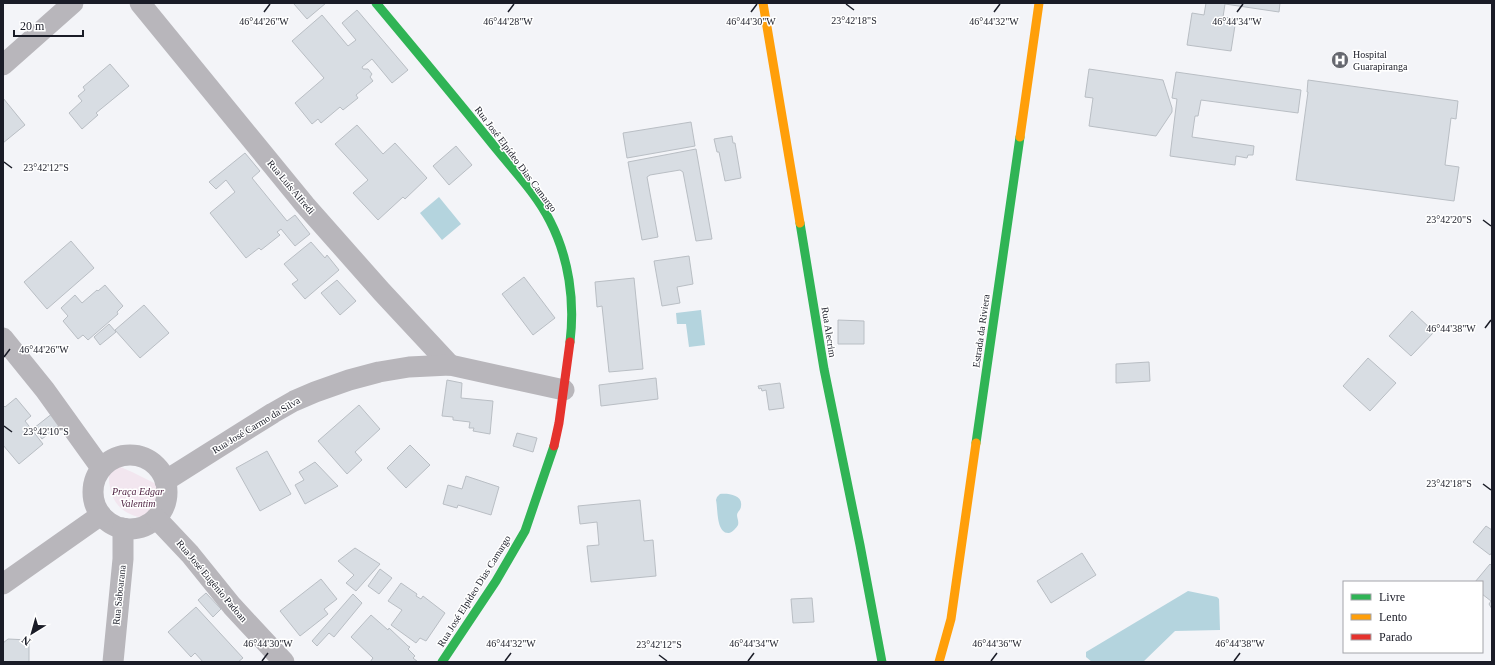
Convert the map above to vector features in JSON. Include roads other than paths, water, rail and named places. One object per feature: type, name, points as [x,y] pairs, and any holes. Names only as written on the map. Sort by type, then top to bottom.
[{"type":"street","points":[[3,65],[73,3]]},
{"type":"street","name":"Rua Luís Alfredi","points":[[140,3],[305,205],[382,292],[450,365]]},
{"type":"street","name":"Rua José Elpídeo Dias Camargo","points":[[376,3],[509,164],[536,199],[550,221],[560,245],[571,286],[572,324],[559,423],[552,453],[525,531],[496,580],[442,662]]},
{"type":"street","name":"Rua Alecrim","points":[[763,3],[824,369],[882,662]]},
{"type":"street","name":"Estrada da Riviera","points":[[939,662],[952,611],[1039,3]]},
{"type":"street","points":[[3,338],[45,390],[101,468]]},
{"type":"street","name":"Rua José Carmo da Silva","points":[[165,481],[274,412],[315,392],[349,380],[379,372],[409,367],[450,365],[564,390]]},
{"type":"street","points":[[131,454],[152,462],[160,471],[165,481],[167,492],[165,503],[156,518],[149,524],[141,527],[132,529],[111,524],[101,515],[93,500],[92,492],[96,475],[109,460],[120,456],[131,454]]},
{"type":"street","points":[[3,584],[101,515]]},
{"type":"street","name":"Rua José Eugênio Padoan","points":[[156,518],[190,554],[232,606],[284,662]]},
{"type":"street","name":"Rua Saboarana","points":[[112,662],[122,559],[123,528]]},
{"type":"water","points":[[439,197],[461,224],[442,240],[420,213]]},
{"type":"water","points":[[701,310],[705,345],[689,347],[686,324],[677,324],[676,313]]},
{"type":"water","points":[[720,494],[727,494],[737,497],[741,502],[741,507],[737,515],[738,525],[729,533],[722,529],[718,520],[716,500]]},
{"type":"water","points":[[1188,591],[1217,597],[1219,599],[1220,630],[1175,631],[1143,662],[1092,662],[1086,657],[1086,652]]},
{"type":"place","name":"Hospital Guarapiranga","points":[[1340,60]]},
{"type":"park label","name":"Praça Edgar Valentim","points":[[138,496]]}]
